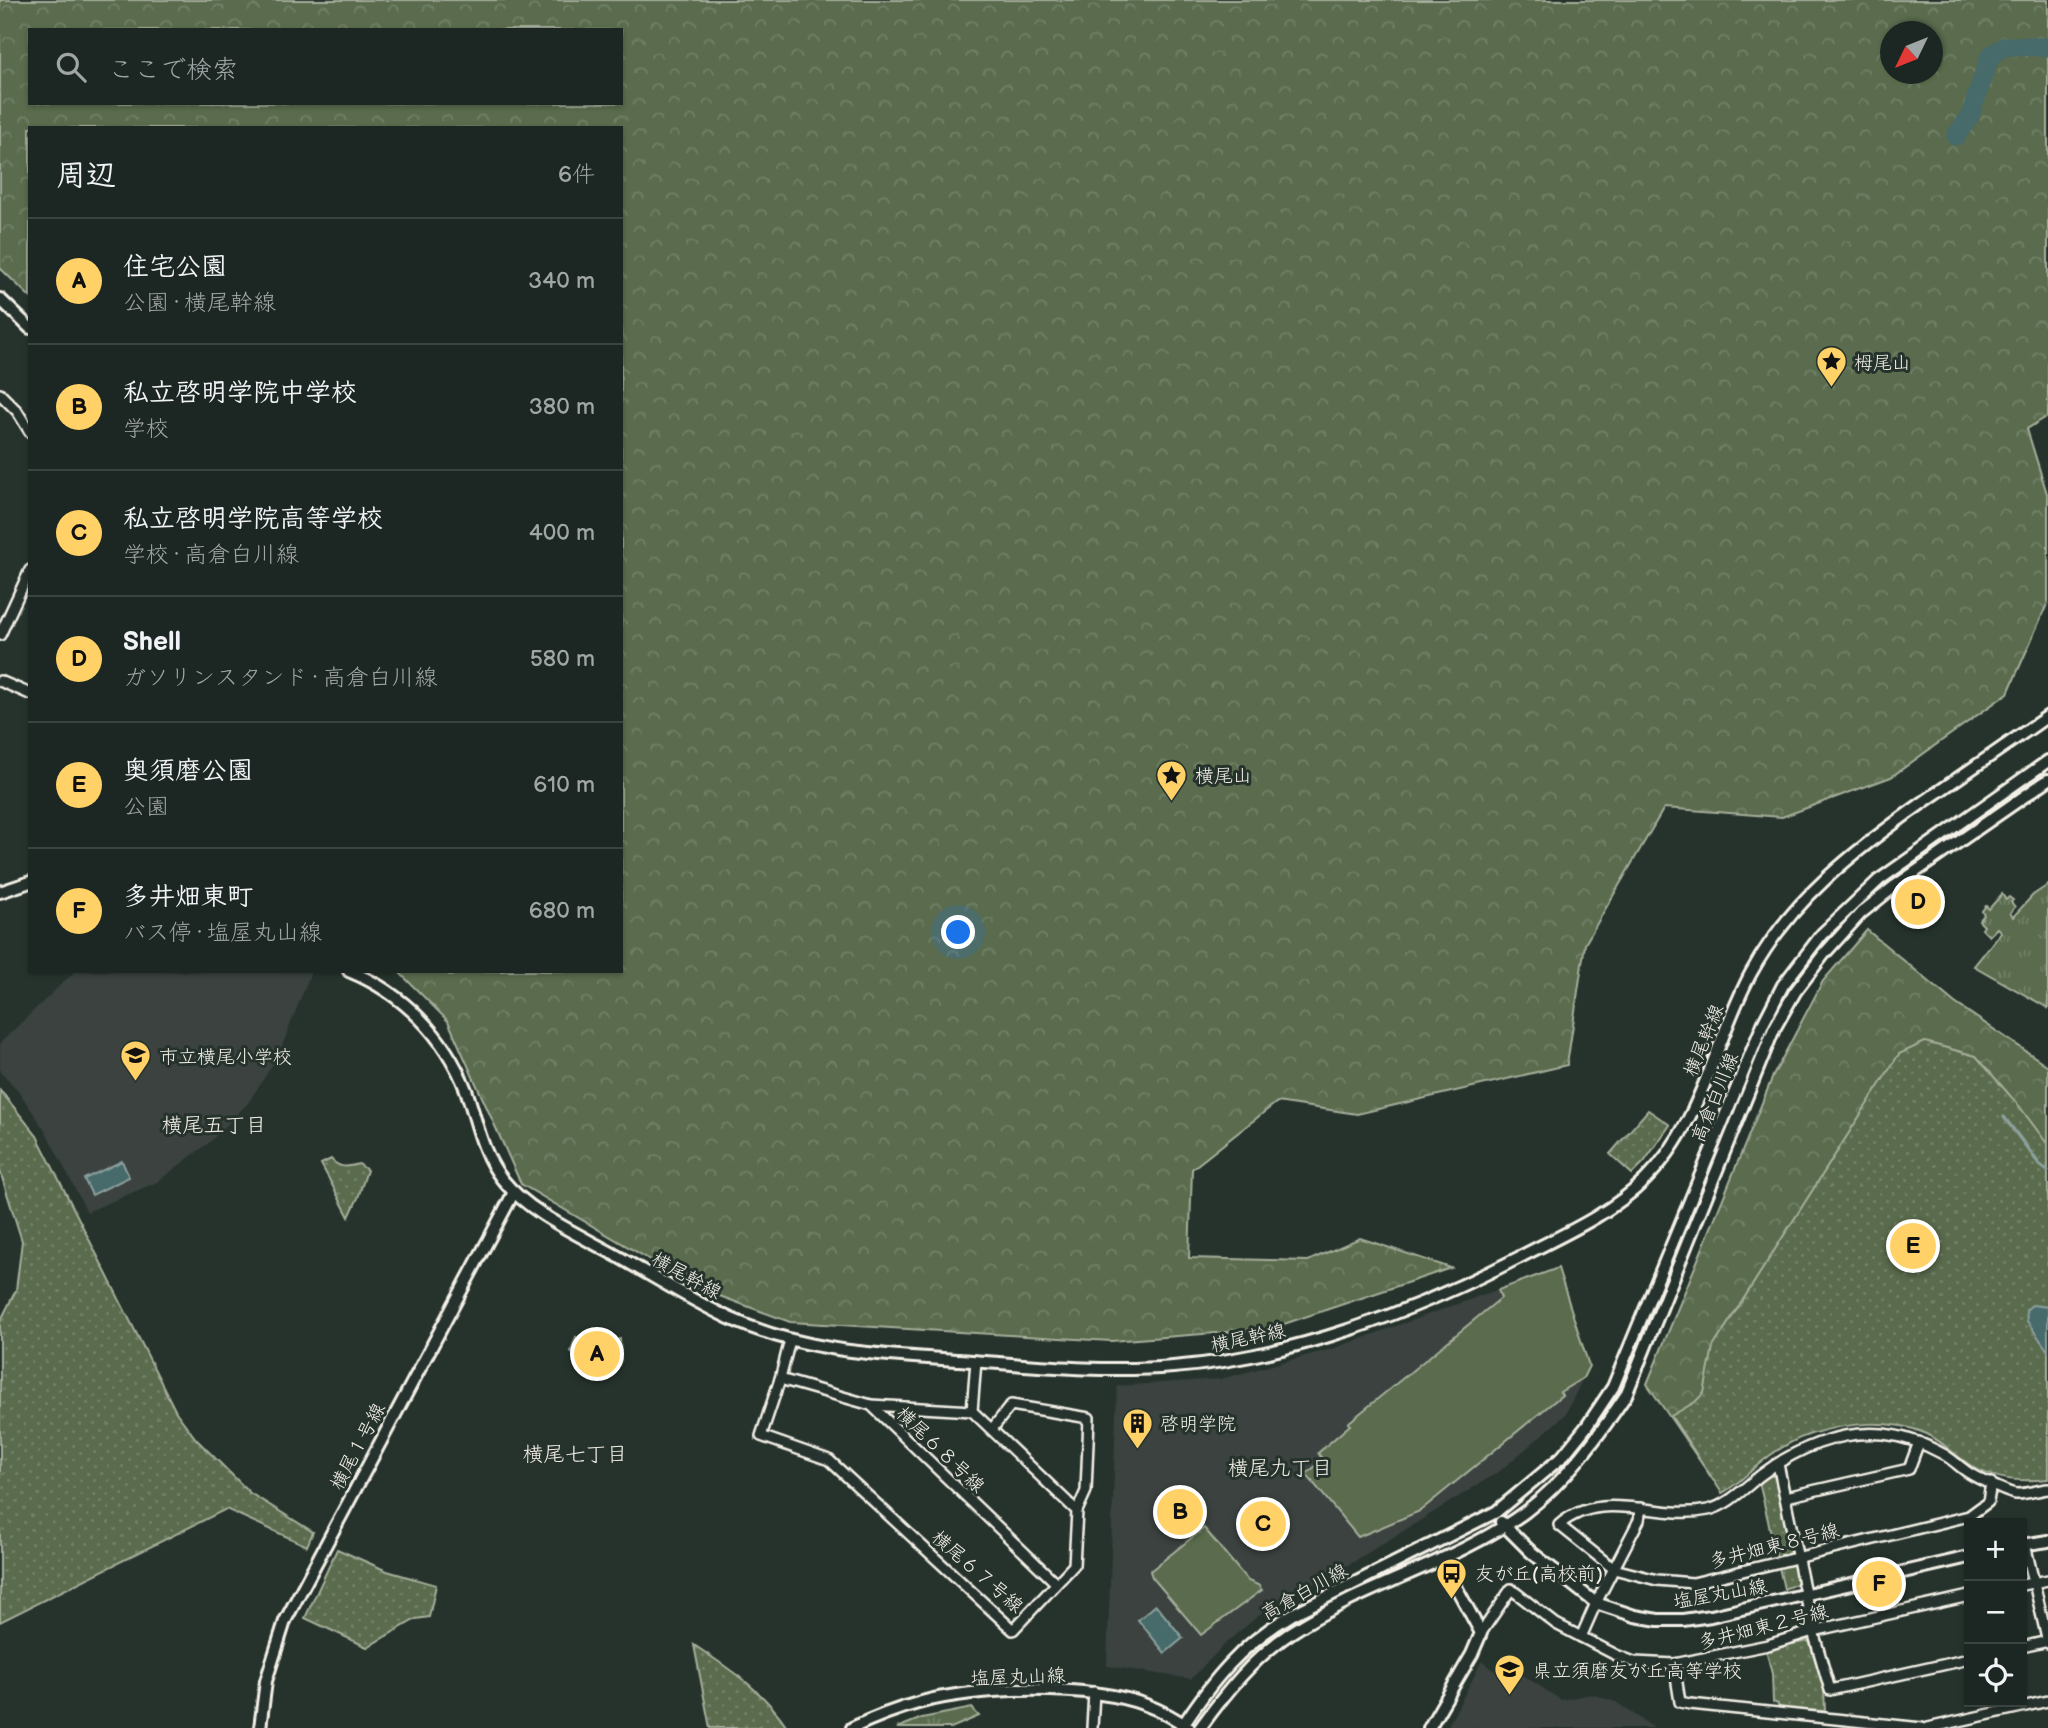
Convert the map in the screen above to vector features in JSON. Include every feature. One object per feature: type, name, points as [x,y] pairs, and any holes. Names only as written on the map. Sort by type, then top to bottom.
[{"type":"street","points":[[0,299],[28,326]]},
{"type":"street","points":[[0,394],[17,411],[28,429]]},
{"type":"street","points":[[0,635],[28,574]]},
{"type":"street","points":[[0,681],[28,693]]},
{"type":"street","name":"横尾幹線","points":[[353,973],[373,982],[399,1000],[435,1036],[453,1062],[466,1091],[488,1158],[513,1192],[554,1220],[713,1310],[758,1330],[790,1340],[853,1353],[1117,1369],[1169,1368],[1226,1362],[1335,1334],[1470,1283],[1584,1225],[1633,1192],[1675,1145],[1689,1120],[1752,971],[1768,945],[1803,901],[1829,874],[1867,842],[2048,716]]},
{"type":"street","name":"高倉白川線","points":[[1184,1727],[1217,1676],[1240,1652],[1266,1631],[1308,1606],[1496,1512],[1562,1457],[1613,1387],[1763,1024],[1783,985],[1822,934],[1879,880],[2048,761]]},
{"type":"street","name":"高倉白川線","points":[[1504,1525],[1526,1511],[1572,1468],[1626,1395],[1774,1028],[1795,992],[1824,954],[1861,913],[1895,886],[2048,780]]},
{"type":"street","points":[[0,892],[28,882]]},
{"type":"street","name":"横尾１号線","points":[[260,1728],[266,1681],[285,1621],[513,1192]]},
{"type":"street","name":"横尾６７号線","points":[[790,1340],[761,1436],[829,1460],[1013,1630],[1074,1565],[1077,1511],[1086,1491],[1089,1418],[1011,1405],[992,1429]]},
{"type":"street","points":[[972,1411],[975,1361]]},
{"type":"street","name":"横尾６８号線","points":[[780,1379],[871,1405],[1056,1583]]},
{"type":"street","points":[[871,1405],[972,1411],[1077,1511]]},
{"type":"street","points":[[1581,1637],[1639,1520],[1641,1508],[1675,1512],[1709,1510],[1730,1500],[1778,1464],[1816,1443],[1838,1437],[1876,1433],[1919,1442],[1945,1455],[1969,1473],[2014,1494],[2048,1489]]},
{"type":"street","points":[[1786,1497],[1909,1469],[1919,1442]]},
{"type":"street","points":[[1778,1464],[1813,1631],[1830,1689],[1964,1660]]},
{"type":"street","name":"多井畑東８号線","points":[[1641,1508],[1594,1507],[1568,1517],[1559,1525],[1614,1569],[1657,1580],[1693,1583],[1969,1516],[1988,1502],[1991,1483]]},
{"type":"street","name":"塩屋丸山線","points":[[1496,1512],[1504,1525],[1531,1552],[1596,1603],[1635,1616],[1683,1620],[1711,1616],[1964,1558]]},
{"type":"street","points":[[1429,1728],[1472,1654],[1481,1633],[1441,1559],[1504,1525]]},
{"type":"street","points":[[2027,1544],[2048,1541]]},
{"type":"street","points":[[2027,1555],[2048,1642],[2027,1646]]},
{"type":"street","name":"高倉白川線","points":[[1200,1728],[1248,1668],[1291,1633],[1360,1595],[1441,1559]]},
{"type":"street","points":[[2027,1584],[2048,1580]]},
{"type":"street","name":"多井畑東２号線","points":[[1481,1633],[1511,1588],[1556,1624],[1634,1662],[1674,1664],[1768,1645],[1813,1631],[1964,1597]]},
{"type":"street","points":[[1674,1664],[1680,1702],[1893,1727],[1922,1728]]},
{"type":"street","name":"塩屋丸山線","points":[[852,1728],[918,1702],[1000,1691],[1094,1692],[1145,1704],[1170,1715],[1184,1727]]},
{"type":"street","points":[[1092,1728],[1094,1692]]},
{"type":"street","points":[[1928,1728],[2048,1701]]},
{"type":"shaded area","name":"市立横尾小学校","points":[[73,973],[311,973],[278,1056],[248,1103],[210,1142],[157,1182],[87,1212],[46,1132],[20,1093],[0,1072],[0,1043]]},
{"type":"shaded area","points":[[1558,1268],[1589,1366],[1565,1415],[1500,1471],[1329,1577],[1274,1603],[1228,1641],[1191,1679],[1107,1666],[1117,1386],[1221,1379],[1335,1348]]},
{"type":"shaded area","name":"県立須磨友が丘高等学校","points":[[1482,1661],[1507,1680],[1518,1672],[1561,1700],[1591,1694],[1616,1702],[1654,1728],[1447,1728]]},
{"type":"green space","points":[[0,0],[2048,0],[2048,416],[2027,429],[2048,497],[2048,602],[2008,693],[1891,777],[1782,817],[1664,808],[1585,944],[1567,1065],[1357,1114],[1277,1102],[1192,1169],[1189,1258],[1308,1261],[1360,1238],[1451,1268],[1269,1329],[1111,1341],[790,1322],[698,1288],[521,1184],[448,1021],[400,973],[446,973],[451,976],[458,973],[623,973],[623,126],[28,126],[28,295],[0,268]]},
{"type":"green space","points":[[2048,885],[2048,1008],[1974,966],[2001,932],[1997,928],[1989,936],[1982,929],[1984,926],[1979,921],[1986,906],[1989,909],[2002,894],[2006,900],[2009,897],[2013,900],[2011,902],[2015,907],[2010,913],[2013,917],[2033,895]]},
{"type":"green space","points":[[1867,930],[1955,1003],[2048,1066],[2048,1296],[1929,1346],[1752,1440],[1713,1480],[1647,1384],[1773,1076],[1823,981]]},
{"type":"green space","points":[[1925,1042],[1976,1056],[2020,1107],[2048,1145],[2048,1479],[2020,1480],[1993,1476],[1969,1464],[1927,1434],[1899,1426],[1869,1424],[1825,1430],[1796,1440],[1772,1454],[1722,1493],[1671,1416],[1695,1402],[1704,1393],[1713,1347],[1899,1054]]},
{"type":"green space","points":[[0,1090],[37,1136],[176,1412],[196,1439],[250,1493],[313,1532],[307,1546],[226,1509],[0,1622],[0,1322],[16,1290],[22,1241],[0,1171]]},
{"type":"green space","points":[[1648,1110],[1670,1125],[1644,1162],[1632,1174],[1610,1154]]},
{"type":"green space","points":[[331,1159],[340,1166],[359,1164],[367,1170],[349,1217],[321,1164]]},
{"type":"green space","points":[[1558,1268],[1589,1366],[1583,1378],[1560,1392],[1562,1395],[1420,1511],[1358,1537],[1306,1474],[1323,1460],[1318,1453],[1350,1425],[1348,1423],[1501,1298],[1498,1290]]},
{"type":"green space","points":[[576,1337],[595,1346],[620,1339],[621,1360],[618,1367],[574,1356],[571,1351]]},
{"type":"green space","points":[[1769,1475],[1776,1477],[1799,1583],[1784,1589],[1759,1482]]},
{"type":"green space","points":[[1204,1528],[1248,1581],[1262,1590],[1201,1635],[1152,1577],[1150,1571]]},
{"type":"green space","points":[[337,1549],[387,1571],[436,1585],[429,1617],[416,1619],[367,1647],[305,1618]]},
{"type":"green space","points":[[1809,1641],[1824,1688],[1825,1711],[1779,1709],[1778,1704],[1773,1702],[1772,1674],[1766,1649]]},
{"type":"green space","points":[[694,1645],[757,1692],[788,1728],[710,1728]]},
{"type":"green space","points":[[972,1708],[979,1716],[951,1728],[897,1728],[922,1718]]},
{"type":"water","points":[[122,1161],[129,1177],[92,1195],[84,1179]]},
{"type":"water","points":[[2032,1305],[2048,1307],[2048,1351],[2027,1321],[2026,1310]]},
{"type":"water","points":[[1156,1605],[1183,1638],[1165,1653],[1138,1620]]},
{"type":"waterway","points":[[1956,136],[1970,116],[1990,56],[2005,46],[2048,47]]},
{"type":"waterway","points":[[2004,1117],[2040,1165],[2048,1171]]},
{"type":"place","name":"栂尾山","points":[[1831,389]]},
{"type":"place","name":"横尾山","points":[[1172,802]]},
{"type":"place","name":"Shell","points":[[1918,902]]},
{"type":"place","name":"市立横尾小学校","points":[[136,1083]]},
{"type":"place","name":"奥須磨公園","points":[[1913,1246]]},
{"type":"place","name":"住宅公園","points":[[597,1354]]},
{"type":"place","name":"啓明学院","points":[[1137,1450]]},
{"type":"place","name":"私立啓明学院中学校","points":[[1180,1512]]},
{"type":"place","name":"私立啓明学院高等学校","points":[[1263,1524]]},
{"type":"place","name":"多井畑東町","points":[[1879,1584]]},
{"type":"place","name":"友が丘(高校前)","points":[[1452,1600]]},
{"type":"place","name":"県立須磨友が丘高等学校","points":[[1510,1697]]},
{"type":"district","name":"横尾五丁目","points":[[214,1125]]},
{"type":"district","name":"横尾七丁目","points":[[575,1454]]},
{"type":"district","name":"横尾九丁目","points":[[1280,1468]]}]
